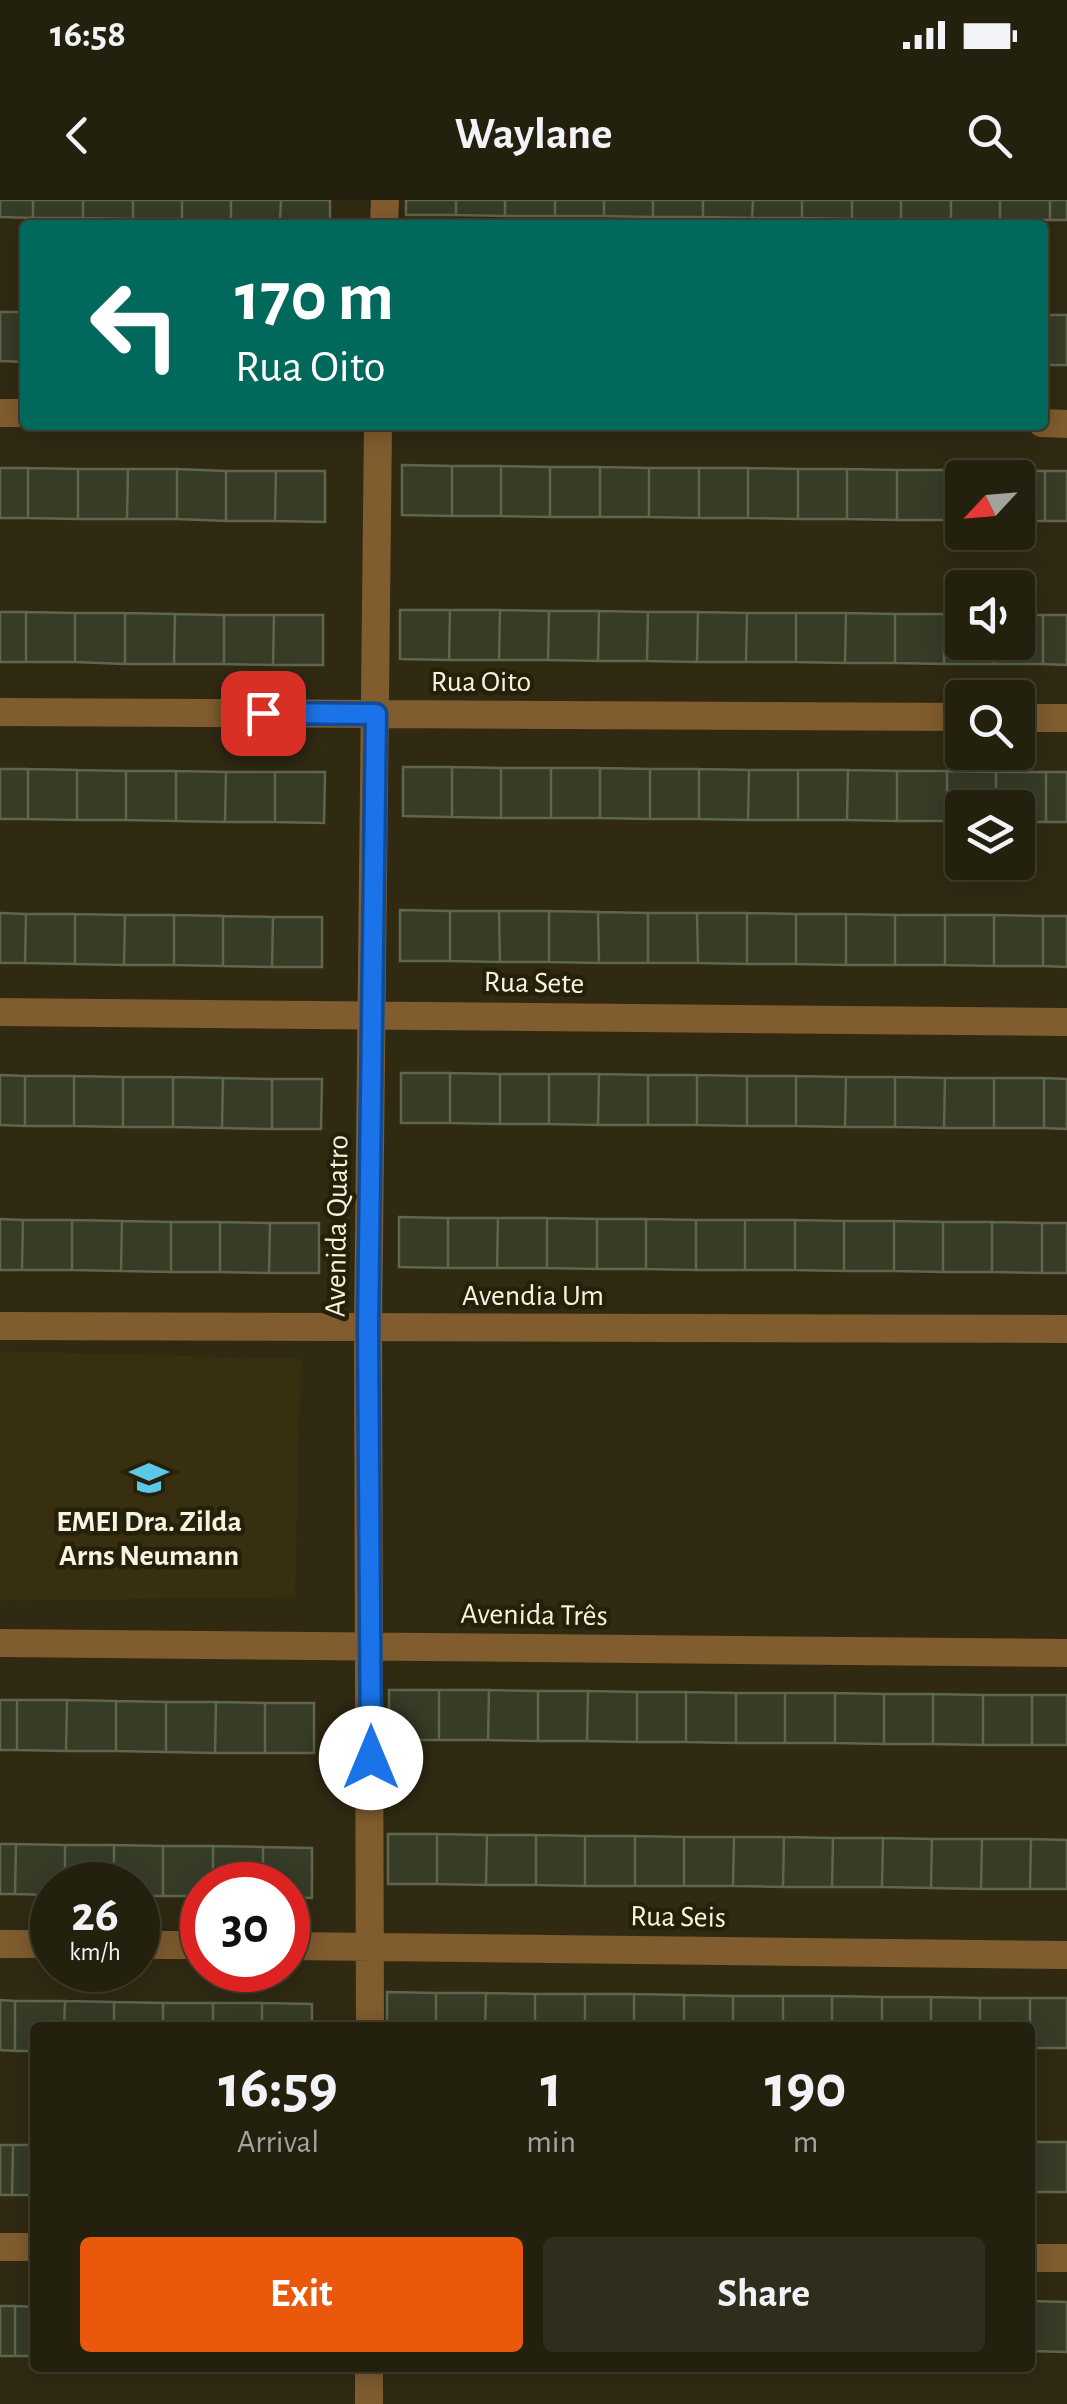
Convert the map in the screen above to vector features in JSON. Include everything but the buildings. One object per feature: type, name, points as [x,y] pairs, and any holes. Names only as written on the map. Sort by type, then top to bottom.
[{"type":"street","name":"Avenida Quatro","points":[[370,2022],[372,1646],[368,1329],[378,430]]},
{"type":"street","name":"Rua Oito","points":[[0,712],[945,717]]},
{"type":"street","points":[[1035,718],[1067,718]]},
{"type":"street","name":"Rua Sete","points":[[0,1012],[1067,1022]]},
{"type":"street","name":"Avendia Um","points":[[0,1326],[1067,1329]]},
{"type":"street","name":"Avenida Três","points":[[0,1643],[1067,1653]]},
{"type":"street","points":[[0,1944],[30,1944]]},
{"type":"street","name":"Rua Seis","points":[[310,1946],[1067,1954]]},
{"type":"street","points":[[0,2247],[30,2247]]},
{"type":"street","points":[[1035,2258],[1067,2258]]},
{"type":"street","points":[[369,2372],[369,2404]]},
{"type":"shaded area","name":"EMEI Dra. Zilda Arns Neumann","points":[[0,1351],[301,1359],[295,1597],[0,1601]]},
{"type":"place","name":"EMEI Dra. Zilda Arns Neumann","points":[[149,1478]]},
{"type":"route","points":[[263,713],[376,714],[368,1329],[371,1758]]}]
